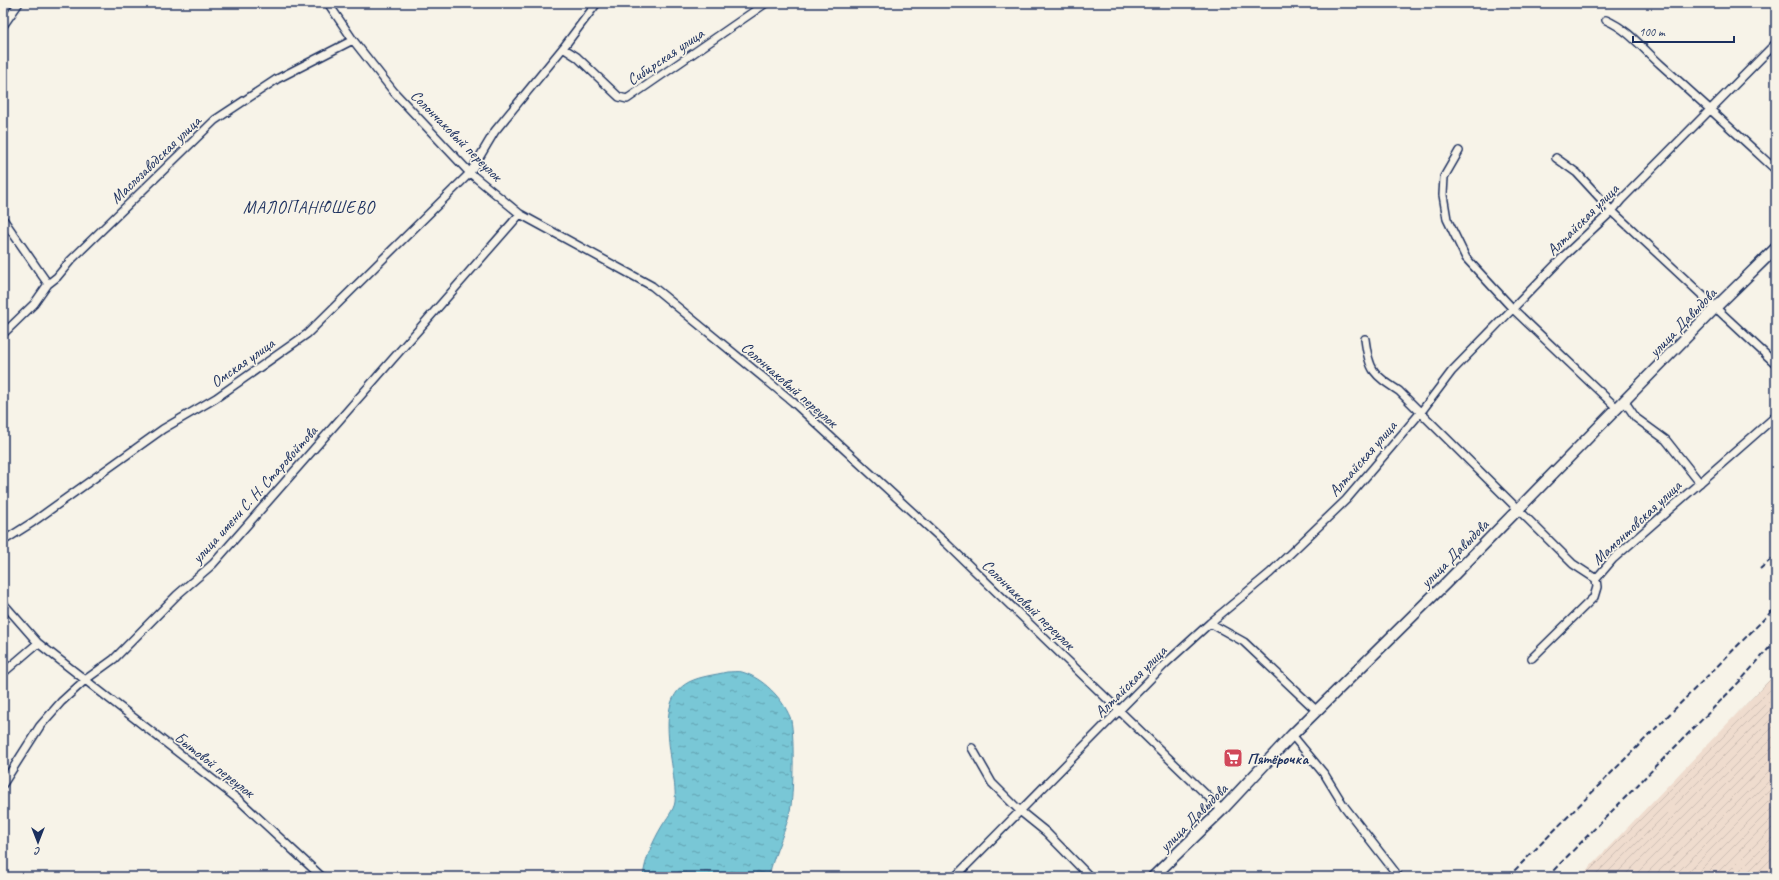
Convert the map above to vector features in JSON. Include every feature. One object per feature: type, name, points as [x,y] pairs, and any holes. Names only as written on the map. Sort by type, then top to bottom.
[{"type":"main road","name":"улица Давыдова","points":[[1153,877],[1222,810],[1292,735],[1518,510],[1715,308],[1776,248]]},
{"type":"street","points":[[3,26],[19,3]]},
{"type":"street","name":"Солончаковый переулок","points":[[328,3],[394,92],[470,173],[520,214],[652,286],[787,397],[947,544],[1222,810]]},
{"type":"street","points":[[470,173],[495,131],[563,48],[597,3]]},
{"type":"street","name":"Сибирская улица","points":[[563,48],[577,57],[619,97],[627,99],[766,3]]},
{"type":"street","points":[[1606,20],[1618,25],[1630,33],[1658,62],[1776,170]]},
{"type":"street","name":"Маслозаводская улица","points":[[3,334],[34,304],[48,284],[58,277],[72,260],[215,120],[277,79],[354,40]]},
{"type":"street","name":"Алтайская улица","points":[[955,877],[1165,664],[1210,623],[1270,573],[1346,500],[1421,412],[1452,371],[1565,255],[1612,211],[1620,200],[1776,43]]},
{"type":"street","points":[[1459,151],[1444,177],[1443,195],[1447,219],[1466,258],[1514,309],[1621,406],[1666,440],[1700,483]]},
{"type":"street","points":[[1556,158],[1577,173],[1612,211],[1776,364]]},
{"type":"street","name":"Омская улица","points":[[3,541],[34,522],[163,428],[216,398],[307,334],[470,173]]},
{"type":"street","name":"улица имени С. Н. Старовойтова","points":[[3,784],[40,726],[61,702],[85,680],[114,659],[178,595],[213,564],[520,214]]},
{"type":"street","points":[[3,220],[48,284]]},
{"type":"street","points":[[1365,339],[1368,361],[1373,371],[1381,379],[1399,391],[1421,412],[1573,564],[1596,579]]},
{"type":"street","name":"Мамонтовская улица","points":[[1532,658],[1594,597],[1597,587],[1596,579],[1612,558],[1776,416]]},
{"type":"street","name":"Бытовой переулок","points":[[3,603],[38,643],[239,800],[322,877]]},
{"type":"street","points":[[1210,623],[1244,642],[1317,711]]},
{"type":"street","points":[[3,673],[38,643]]},
{"type":"street","points":[[1292,735],[1325,775],[1344,806],[1398,877]]},
{"type":"street","points":[[972,748],[992,783],[1046,832],[1090,877]]},
{"type":"shaded area","points":[[1776,673],[1776,877],[1580,877]]},
{"type":"water","points":[[727,672],[742,672],[764,684],[777,696],[787,710],[792,724],[793,761],[791,806],[787,824],[769,876],[643,877],[653,844],[672,811],[675,802],[675,788],[668,737],[668,720],[671,705],[677,692],[689,682],[703,677]]},
{"type":"railway","points":[[1760,569],[1776,555]]},
{"type":"railway","points":[[1508,877],[1776,607]]},
{"type":"railway","points":[[1547,877],[1742,679],[1776,640]]},
{"type":"place","name":"Пятёрочка","points":[[1233,758]]},
{"type":"district","name":"МАЛОПАНЮШЕВО","points":[[309,207]]}]
